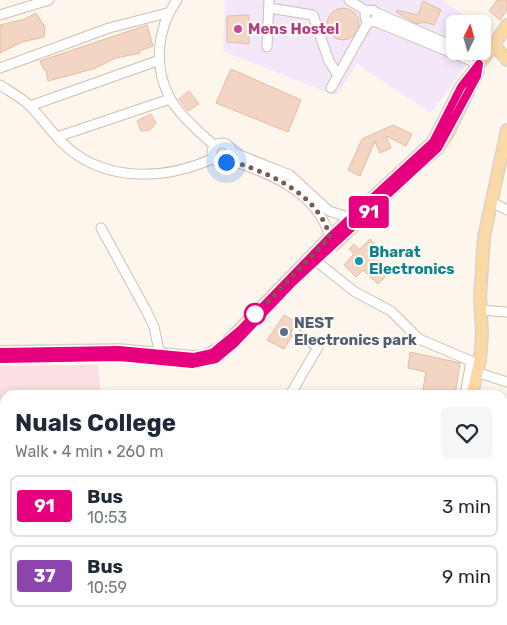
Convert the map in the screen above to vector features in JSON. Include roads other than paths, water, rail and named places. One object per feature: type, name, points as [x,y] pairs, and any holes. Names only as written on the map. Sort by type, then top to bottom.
[{"type":"main road","points":[[0,352],[119,350],[194,357],[214,356],[330,237],[433,142],[461,87],[482,62],[507,25]]},
{"type":"main road","points":[[494,45],[507,60]]},
{"type":"main road","points":[[0,359],[119,357],[192,364],[214,356],[234,344],[316,261],[438,148],[477,76],[482,62]]},
{"type":"main road","points":[[473,390],[482,334],[480,310],[484,237],[507,130]]},
{"type":"street","points":[[0,15],[49,0]]},
{"type":"street","points":[[177,0],[168,13],[157,61],[170,99],[214,146]]},
{"type":"street","points":[[349,0],[366,12],[364,17],[446,44]]},
{"type":"street","points":[[267,47],[269,4],[313,15],[330,61],[338,75]]},
{"type":"street","points":[[0,68],[109,28],[168,13]]},
{"type":"street","points":[[331,88],[373,19]]},
{"type":"street","points":[[373,19],[482,62]]},
{"type":"street","points":[[30,106],[157,61]]},
{"type":"street","points":[[0,85],[30,106],[57,137],[76,154],[113,171],[132,174],[173,171],[214,158]]},
{"type":"street","points":[[57,137],[170,99]]},
{"type":"street","points":[[214,146],[224,143],[230,146],[231,156]]},
{"type":"street","points":[[214,146],[212,152],[214,158],[222,163],[231,156]]},
{"type":"street","points":[[231,156],[290,174],[329,210],[351,218]]},
{"type":"street","points":[[231,156],[286,183],[312,205],[327,226],[330,237]]},
{"type":"street","points":[[492,202],[507,210]]},
{"type":"street","points":[[101,228],[151,319],[160,354]]},
{"type":"street","points":[[316,261],[355,292],[391,311],[419,339],[471,361],[466,390]]},
{"type":"street","points":[[480,310],[507,312]]},
{"type":"street","points":[[293,390],[318,347],[296,334]]},
{"type":"street","points":[[476,372],[507,382]]},
{"type":"place","name":"Mens Hostel","points":[[238,29]]},
{"type":"place","name":"Bharat Electronics","points":[[359,261]]},
{"type":"place","name":"NEST Electronics park","points":[[284,332]]}]
